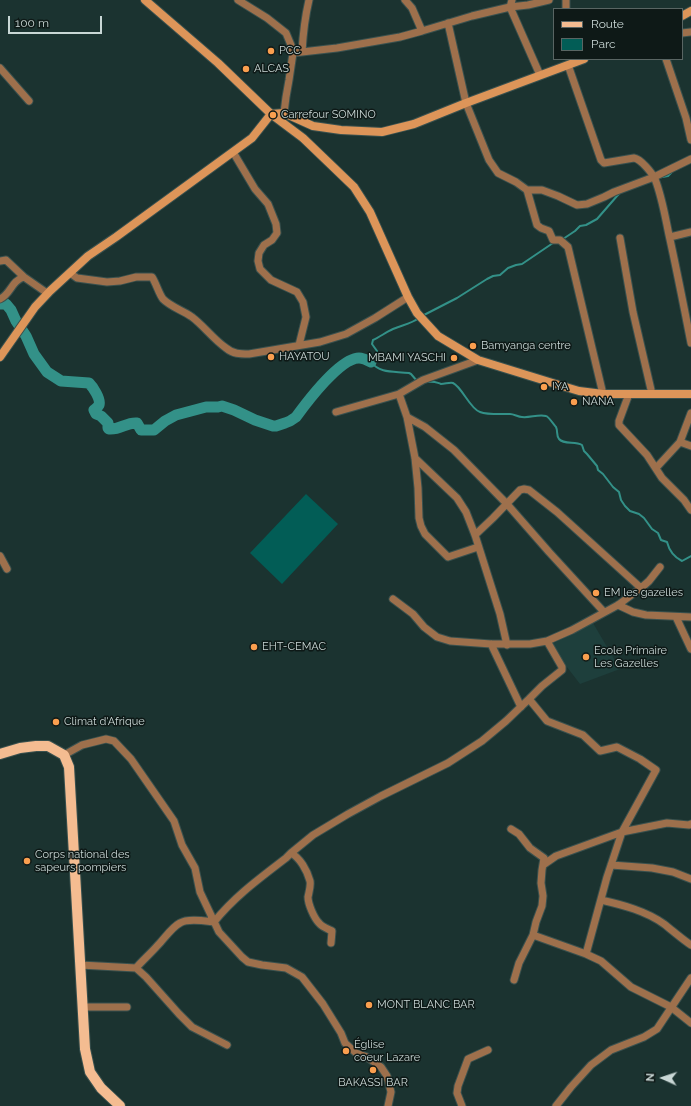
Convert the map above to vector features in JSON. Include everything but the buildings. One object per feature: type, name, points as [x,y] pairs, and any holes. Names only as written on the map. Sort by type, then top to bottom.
[{"type":"main road","points":[[0,754],[20,748],[48,746],[64,755],[69,767],[85,1049],[90,1072],[101,1088],[120,1106]]},
{"type":"street","points":[[145,0],[218,63],[271,114],[303,138],[354,187],[370,212],[408,297],[417,313],[438,336],[478,360],[579,391],[603,394],[691,394]]},
{"type":"street","points":[[238,0],[247,2],[286,33],[291,45],[293,53],[284,113]]},
{"type":"street","points":[[302,52],[302,37],[309,0]]},
{"type":"street","points":[[405,0],[412,8],[422,32]]},
{"type":"street","points":[[293,53],[400,37],[422,32],[511,4],[528,5],[549,0]]},
{"type":"street","points":[[511,4],[540,75]]},
{"type":"street","points":[[448,23],[466,103],[489,160],[498,173],[516,182],[527,190],[542,190],[577,205],[587,204],[621,189],[655,179],[691,159]]},
{"type":"street","points":[[0,357],[35,307],[88,256],[116,238],[252,138],[271,114],[284,113],[314,126],[341,130],[382,132],[414,124],[581,60]]},
{"type":"street","points":[[666,60],[686,118],[691,140]]},
{"type":"street","points":[[568,65],[601,160],[604,163],[609,163],[637,158],[655,179],[662,199],[691,343]]},
{"type":"street","points":[[0,68],[29,101]]},
{"type":"street","points":[[233,152],[255,188],[268,204],[276,224],[277,233],[272,240],[264,245],[259,253],[258,261],[260,269],[271,280],[297,292],[303,302],[306,316],[299,345]]},
{"type":"street","points":[[527,190],[537,225],[541,228],[549,230],[553,240],[560,240],[568,247],[603,394]]},
{"type":"street","points":[[670,238],[691,232]]},
{"type":"street","points":[[620,238],[633,312],[652,394]]},
{"type":"street","points":[[0,261],[6,260],[24,277],[47,294]]},
{"type":"street","points":[[70,273],[77,278],[107,282],[120,281],[136,277],[152,277],[158,286],[162,297],[171,305],[190,316],[204,327],[226,348],[238,354],[249,354],[320,342],[346,334],[408,297]]},
{"type":"street","points":[[0,299],[5,297],[19,278],[24,277]]},
{"type":"street","points":[[336,412],[398,394],[423,380],[478,360]]},
{"type":"street","points":[[398,394],[407,417],[415,458],[419,518],[425,534],[448,557],[478,547]]},
{"type":"street","points":[[629,394],[619,424],[647,455],[662,478],[684,500],[691,510]]},
{"type":"street","points":[[656,468],[680,442],[691,413]]},
{"type":"street","points":[[407,417],[425,427],[454,450],[507,504],[604,612]]},
{"type":"street","points":[[680,442],[691,446]]},
{"type":"street","points":[[415,458],[456,498],[466,512],[475,535],[500,614],[507,645]]},
{"type":"street","points":[[475,535],[520,490],[529,490],[557,512],[641,588]]},
{"type":"street","points":[[0,556],[7,569]]},
{"type":"street","points":[[393,599],[413,614],[424,627],[437,636],[450,641],[507,645],[530,644],[547,641],[572,630],[618,605],[641,588],[660,567]]},
{"type":"street","points":[[618,605],[633,612],[646,615],[691,617]]},
{"type":"street","points":[[676,617],[691,649]]},
{"type":"street","points":[[214,922],[227,907],[250,886],[313,835],[348,814],[448,763],[482,741],[521,707],[542,686],[562,670],[562,667],[547,641]]},
{"type":"street","points":[[491,644],[521,707]]},
{"type":"street","points":[[529,699],[547,721],[583,735],[600,751],[617,747],[640,759],[656,770],[622,832],[611,865],[586,954]]},
{"type":"street","points":[[64,755],[82,745],[106,739],[114,741],[130,759],[174,821],[182,845],[195,868],[200,892],[219,932],[248,962],[286,968],[302,977],[323,1004],[341,1033],[345,1043],[356,1053],[367,1057],[381,1067],[387,1076],[391,1092],[388,1106]]},
{"type":"street","points":[[543,865],[556,856],[622,832],[667,822],[688,825],[691,824]]},
{"type":"street","points":[[510,828],[519,834],[530,848],[544,858],[541,883],[543,896],[542,906],[533,935],[519,963],[514,980]]},
{"type":"street","points":[[291,853],[298,857],[310,881],[308,899],[313,915],[319,924],[332,931],[331,943]]},
{"type":"street","points":[[611,865],[652,868],[672,872],[691,879]]},
{"type":"street","points":[[601,900],[623,905],[642,913],[663,924],[691,945]]},
{"type":"street","points":[[136,968],[170,931],[180,923],[194,921],[214,922]]},
{"type":"street","points":[[533,935],[601,961],[631,987],[671,1007],[691,1023]]},
{"type":"street","points":[[80,965],[136,968],[192,1027],[228,1045]]},
{"type":"street","points":[[556,1106],[591,1065],[611,1050],[644,1037],[656,1029],[691,978]]},
{"type":"street","points":[[82,1007],[127,1007]]},
{"type":"street","points":[[462,1106],[457,1093],[458,1086],[468,1059],[488,1050]]},
{"type":"shaded area","name":"Ecole Primaire Les Gazelles","points":[[593,623],[620,669],[580,684],[550,645]]},
{"type":"green space","points":[[306,494],[338,524],[282,584],[250,553]]},
{"type":"waterway","points":[[657,178],[668,176],[674,170]]},
{"type":"waterway","points":[[563,239],[580,226],[586,225],[597,219],[620,193]]},
{"type":"waterway","points":[[422,316],[457,298],[487,279],[500,275],[508,268],[522,264],[553,243]]},
{"type":"waterway","points":[[0,304],[6,304],[11,310],[26,336],[34,354],[47,372],[61,381],[89,383],[91,385],[99,400],[99,406],[94,410],[96,414],[101,416],[108,423],[109,429],[137,423],[141,430],[154,430],[165,421],[176,415],[206,407],[222,406],[255,420],[276,426],[296,417],[324,382],[343,365],[351,360],[359,358],[371,362]]},
{"type":"waterway","points":[[417,381],[409,373],[383,370],[371,362],[376,358],[377,351],[372,344],[373,340],[390,330],[419,318]]},
{"type":"waterway","points":[[427,382],[441,384],[453,383],[460,389],[473,407],[483,413],[512,414],[519,417],[540,415],[547,416],[556,427],[558,438],[561,441],[582,445],[584,451],[597,466],[598,470],[619,492],[621,500],[625,506],[630,511],[639,514],[644,518],[652,529],[658,533],[661,540],[667,542],[674,555],[682,561],[691,556]]},
{"type":"place","name":"PCC","points":[[271,51]]},
{"type":"place","name":"ALCAS","points":[[246,69]]},
{"type":"place","name":"Carrefour SOMINO","points":[[273,115]]},
{"type":"place","name":"Bamyanga centre","points":[[473,346]]},
{"type":"place","name":"HAYATOU","points":[[271,357]]},
{"type":"place","name":"MBAMI YASCHI","points":[[454,358]]},
{"type":"place","name":"IYA","points":[[544,387]]},
{"type":"place","name":"NANA","points":[[574,402]]},
{"type":"place","name":"EM les gazelles","points":[[596,593]]},
{"type":"place","name":"EHT-CEMAC","points":[[254,647]]},
{"type":"place","name":"Ecole Primaire Les Gazelles","points":[[586,657]]},
{"type":"place","name":"Climat d'Afrique","points":[[56,722]]},
{"type":"place","name":"Corps national des sapeurs pompiers","points":[[27,861]]},
{"type":"place","name":"MONT BLANC BAR","points":[[369,1005]]},
{"type":"place","name":"Église coeur Lazare","points":[[346,1051]]},
{"type":"place","name":"BAKASSI BAR","points":[[373,1070]]}]
